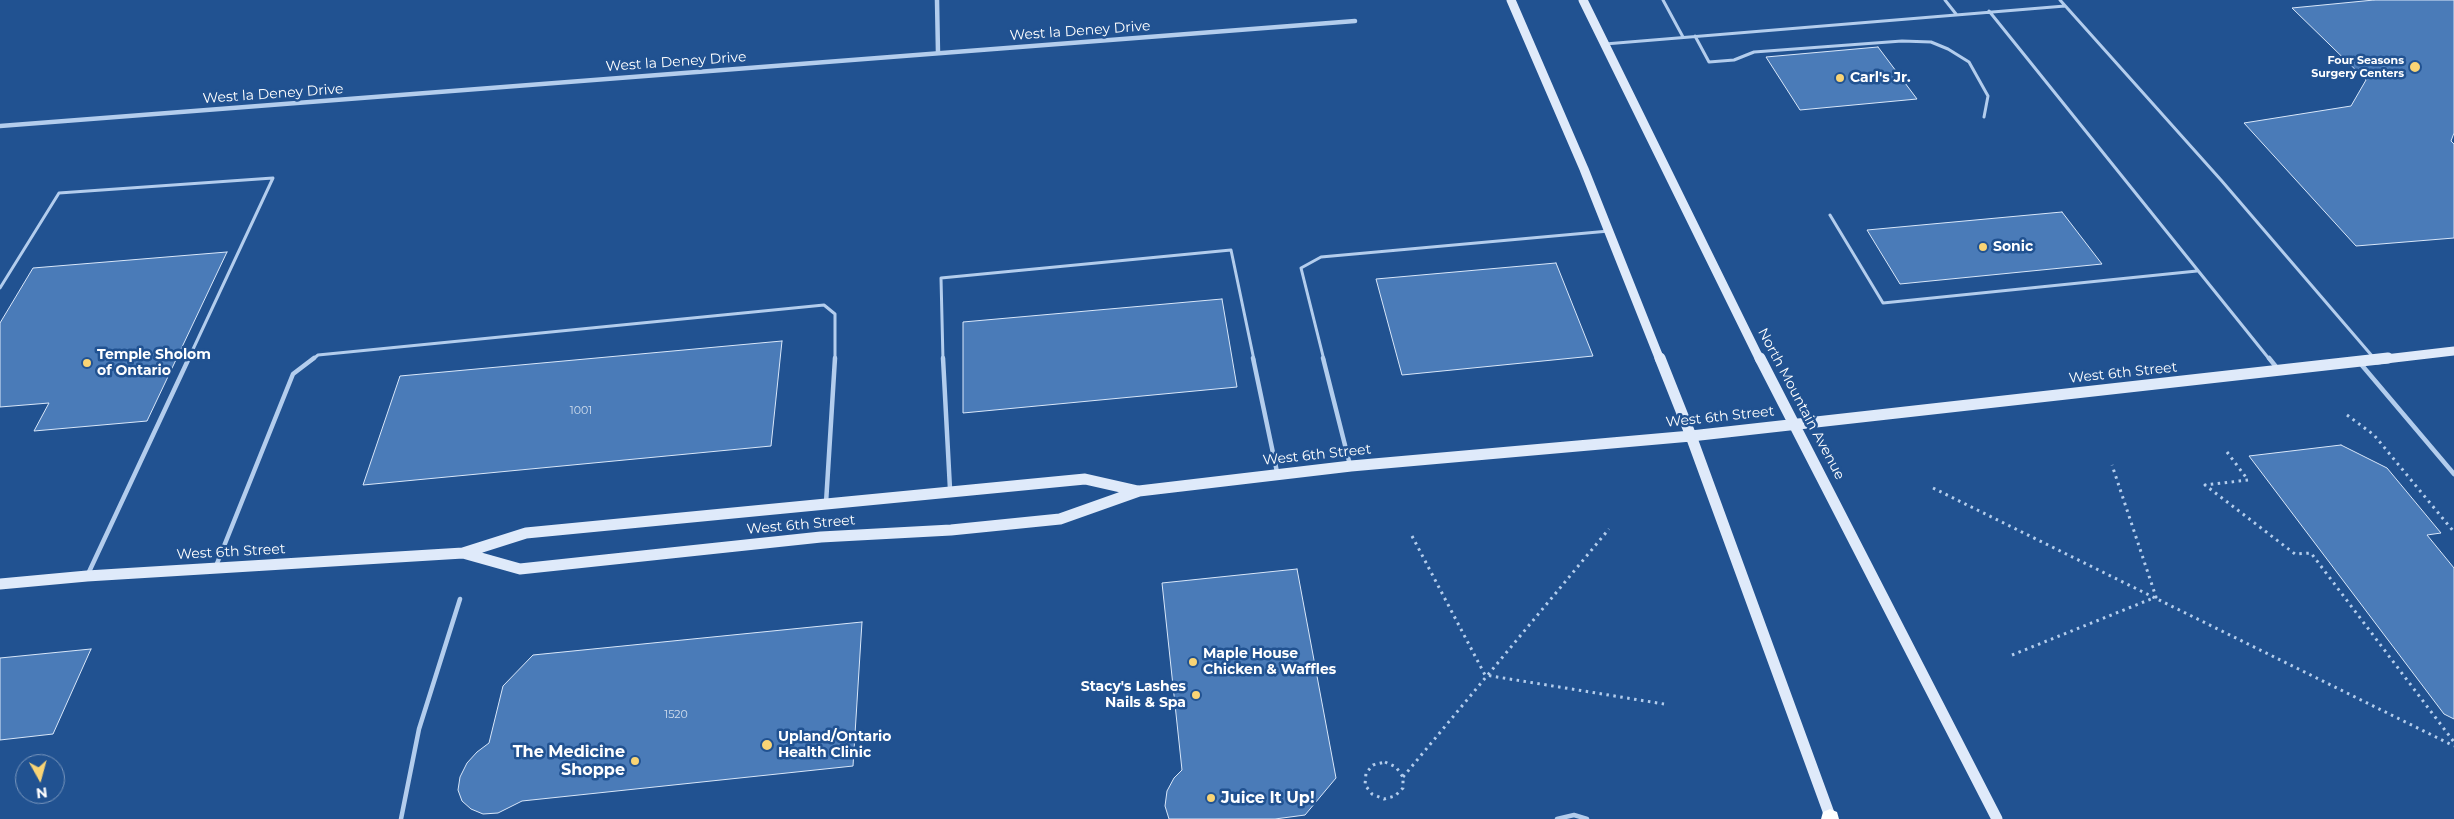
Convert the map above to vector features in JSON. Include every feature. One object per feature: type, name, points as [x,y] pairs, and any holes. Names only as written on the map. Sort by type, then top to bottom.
[{"type":"street","points":[[937,0],[938,53]]},
{"type":"street","points":[[1511,0],[1609,232],[1691,436],[1831,819]]},
{"type":"street","name":"North Mountain Avenue","points":[[1584,0],[1792,424],[1840,511],[1997,819]]},
{"type":"street","name":"West la Deney Drive","points":[[0,126],[1355,21]]},
{"type":"street","name":"West 6th Street","points":[[463,553],[520,569],[821,537],[951,530],[1060,519],[1139,491],[1350,466],[1691,436],[2454,351]]},
{"type":"street","name":"West 6th Street","points":[[0,584],[87,576],[463,553],[526,533],[1085,479],[1139,491]]},
{"type":"lane","points":[[1663,0],[1682,37]]},
{"type":"lane","points":[[1945,0],[1956,14]]},
{"type":"lane","points":[[2060,0],[2221,180],[2375,359]]},
{"type":"lane","points":[[1605,44],[2065,6]]},
{"type":"lane","points":[[1989,11],[2278,370]]},
{"type":"lane","points":[[1695,36],[1709,62],[1734,60],[1754,52],[1902,41],[1931,42],[1948,48],[1969,62],[1981,80],[1988,96],[1984,117]]},
{"type":"lane","points":[[0,288],[60,193],[273,178],[87,576]]},
{"type":"lane","points":[[1830,216],[1883,303],[2197,271]]},
{"type":"lane","points":[[1350,466],[1301,268],[1321,257],[1609,232]]},
{"type":"lane","points":[[950,492],[940,278],[1231,250],[1278,475]]},
{"type":"lane","points":[[215,568],[293,374],[318,356],[824,305],[835,314],[836,337],[826,504]]},
{"type":"lane","points":[[2359,361],[2454,474]]},
{"type":"lane","points":[[401,819],[419,729],[460,598]]},
{"type":"lane","points":[[1557,819],[1574,815],[1587,819]]},
{"type":"path","points":[[2347,415],[2374,435],[2454,532]]},
{"type":"path","points":[[2227,452],[2248,480],[2205,485],[2295,554],[2312,552],[2454,742]]},
{"type":"path","points":[[2112,465],[2156,597]]},
{"type":"path","points":[[1933,488],[2454,746]]},
{"type":"path","points":[[1402,777],[1396,767],[1385,762],[1373,764],[1366,773],[1365,785],[1372,794],[1384,799],[1395,796],[1403,788],[1402,777],[1485,675],[1609,529]]},
{"type":"path","points":[[1412,536],[1485,675]]},
{"type":"path","points":[[2012,655],[2156,597]]},
{"type":"path","points":[[1485,675],[1664,704]]},
{"type":"building","points":[[2374,0],[2454,0],[2454,133],[2451,141],[2454,144],[2454,238],[2356,246],[2244,123],[2351,106],[2366,80],[2292,8]]},
{"type":"building","name":"Carl's Jr.","points":[[1878,47],[1917,99],[1800,110],[1766,57]]},
{"type":"building","name":"Sonic","points":[[2062,212],[2102,264],[1900,284],[1867,230]]},
{"type":"building","name":"Temple Sholom of Ontario","points":[[227,252],[147,421],[34,431],[49,403],[0,407],[0,323],[33,268]]},
{"type":"building","points":[[1556,263],[1593,356],[1402,375],[1376,279]]},
{"type":"building","points":[[1222,299],[1237,387],[963,413],[963,322]]},
{"type":"building","points":[[782,341],[771,446],[363,485],[400,376]]},
{"type":"building","points":[[2341,445],[2387,468],[2441,533],[2427,535],[2454,568],[2454,719],[2444,714],[2249,456]]},
{"type":"building","points":[[1297,569],[1336,778],[1305,815],[1275,819],[1169,819],[1165,806],[1167,791],[1174,778],[1182,770],[1162,583]]},
{"type":"building","points":[[862,622],[853,766],[522,801],[498,813],[483,814],[471,809],[462,801],[458,790],[460,777],[467,763],[489,743],[503,686],[533,655]]},
{"type":"building","points":[[91,649],[53,734],[0,740],[0,658]]},
{"type":"place","name":"Four Seasons Surgery Centers","points":[[2415,67]]},
{"type":"place","name":"Carl's Jr.","points":[[1840,78]]},
{"type":"place","name":"Sonic","points":[[1983,247]]},
{"type":"place","name":"Temple Sholom of Ontario","points":[[87,363]]},
{"type":"place","name":"Maple House Chicken & Waffles","points":[[1193,662]]},
{"type":"place","name":"Stacy's Lashes Nails & Spa","points":[[1196,695]]},
{"type":"place","name":"Upland/Ontario Health Clinic","points":[[767,745]]},
{"type":"place","name":"The Medicine Shoppe","points":[[635,761]]},
{"type":"place","name":"Juice It Up!","points":[[1211,798]]}]
